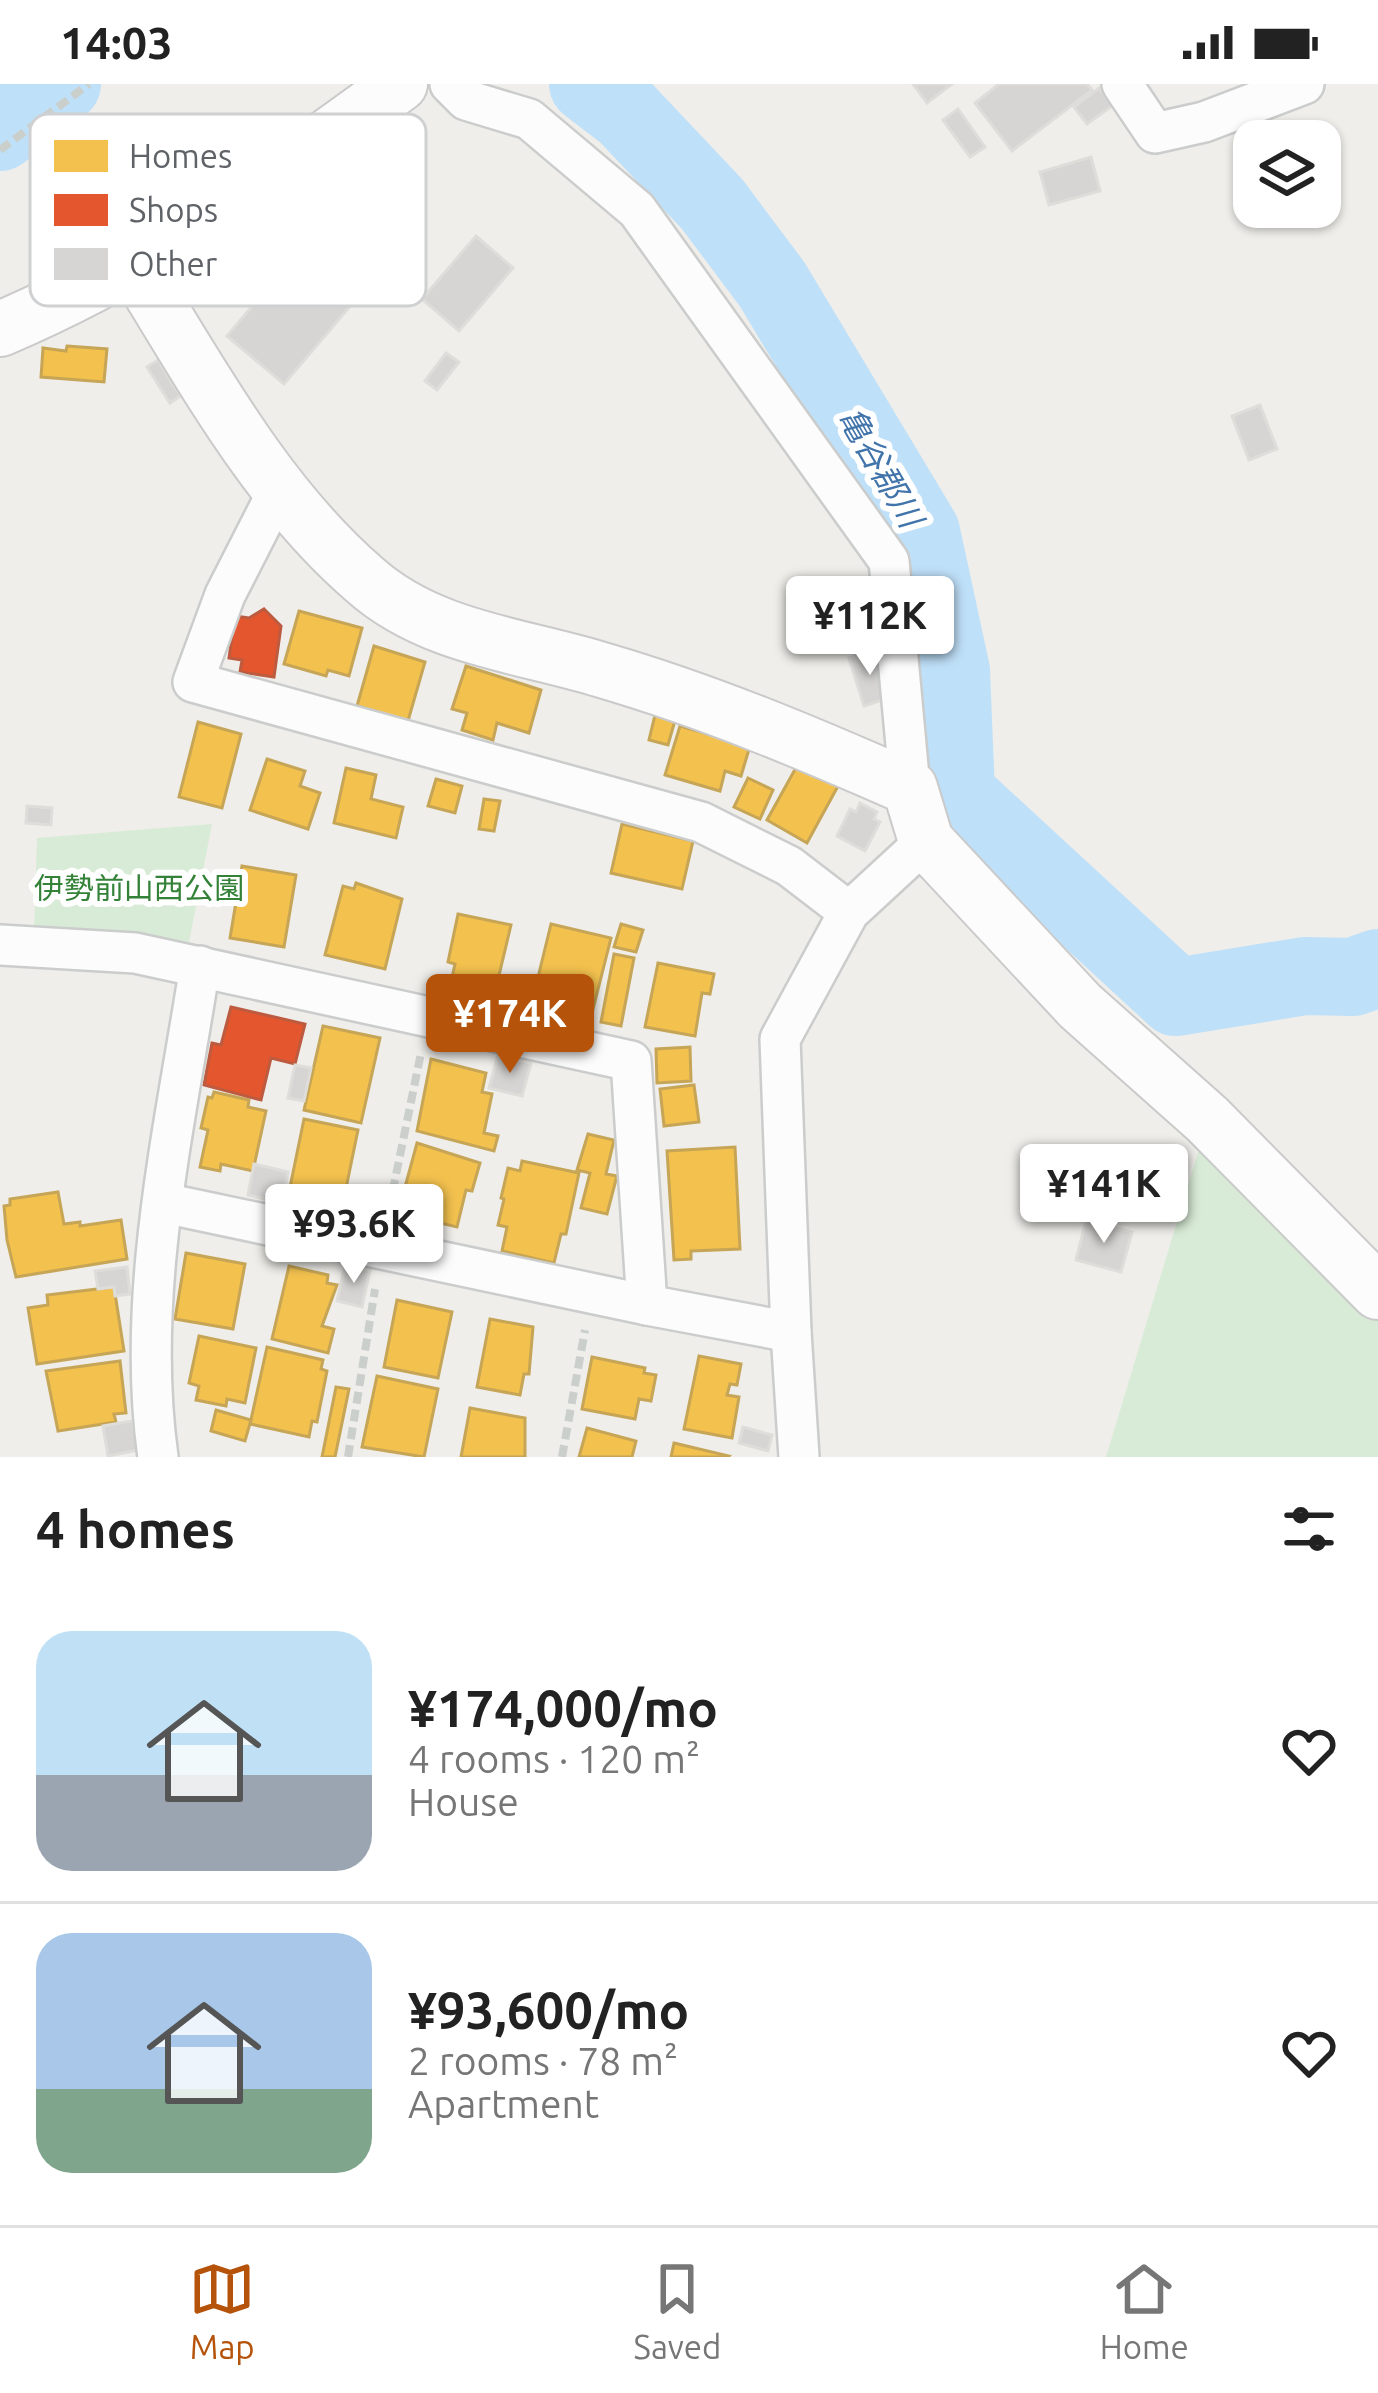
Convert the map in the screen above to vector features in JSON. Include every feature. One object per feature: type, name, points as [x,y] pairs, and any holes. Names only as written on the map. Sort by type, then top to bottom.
[{"type":"street","points":[[359,114],[400,84]]},
{"type":"street","points":[[450,84],[466,100],[530,119],[637,210],[889,561],[910,788],[926,841],[1080,1006],[1207,1119],[1378,1292]]},
{"type":"street","points":[[1122,84],[1155,133],[1204,122],[1304,84]]},
{"type":"street","points":[[0,329],[47,306]]},
{"type":"street","points":[[160,306],[279,489],[366,582],[400,606],[445,628],[601,669],[754,719],[910,788]]},
{"type":"street","points":[[279,489],[225,595],[193,682],[701,822],[789,866],[849,913]]},
{"type":"street","points":[[799,1457],[780,1040],[849,913],[926,841]]},
{"type":"street","points":[[0,945],[135,953],[632,1061],[647,1304]]},
{"type":"street","points":[[166,1455],[149,1335],[200,966]]},
{"type":"street","points":[[164,1203],[791,1332]]},
{"type":"path","points":[[49,114],[89,84]]},
{"type":"path","points":[[0,150],[30,128]]},
{"type":"path","points":[[562,1457],[591,1293]]},
{"type":"green space","name":"伊勢前山西公園","points":[[212,824],[186,958],[34,933],[37,838]]},
{"type":"green space","points":[[1202,1139],[1378,1318],[1378,1457],[1106,1457]]},
{"type":"building: Homes","points":[[67,346],[107,349],[104,382],[41,377],[43,348],[66,351]]},
{"type":"building: Homes","points":[[299,611],[362,628],[349,676],[328,670],[326,676],[284,664]]},
{"type":"building: Homes","points":[[374,646],[425,662],[408,721],[357,706]]},
{"type":"building: Homes","points":[[466,666],[541,690],[529,733],[497,723],[493,740],[462,730],[467,713],[452,709]]},
{"type":"building: Homes","points":[[656,711],[676,717],[668,745],[649,740]]},
{"type":"building: Homes","points":[[198,722],[241,734],[222,808],[179,797]]},
{"type":"building: Homes","points":[[680,726],[750,746],[741,776],[725,771],[720,791],[665,775]]},
{"type":"building: Homes","points":[[267,759],[305,771],[300,786],[320,793],[308,829],[250,810]]},
{"type":"building: Homes","points":[[798,764],[838,786],[807,843],[767,820]]},
{"type":"building: Homes","points":[[346,768],[376,775],[371,799],[403,807],[396,838],[334,823]]},
{"type":"building: Homes","points":[[748,778],[773,790],[760,819],[734,807]]},
{"type":"building: Homes","points":[[436,779],[462,786],[455,813],[428,806]]},
{"type":"building: Homes","points":[[484,799],[500,801],[494,831],[479,829]]},
{"type":"building: Homes","points":[[622,824],[693,841],[682,889],[611,873]]},
{"type":"building: Homes","points":[[242,866],[296,875],[284,947],[230,938]]},
{"type":"building: Homes","points":[[356,883],[402,899],[385,969],[325,955],[343,886],[354,889]]},
{"type":"building: Homes","points":[[458,914],[511,925],[495,992],[451,982],[455,964],[448,962]]},
{"type":"building: Homes","points":[[551,924],[611,938],[592,1013],[533,998]]},
{"type":"building: Homes","points":[[621,924],[643,930],[636,952],[614,947]]},
{"type":"building: Homes","points":[[614,954],[634,958],[621,1026],[601,1022]]},
{"type":"building: Homes","points":[[658,963],[714,974],[710,994],[702,993],[695,1036],[645,1027]]},
{"type":"building: Homes","points":[[323,1026],[380,1038],[361,1123],[304,1110]]},
{"type":"building: Homes","points":[[690,1047],[691,1081],[657,1083],[656,1049]]},
{"type":"building: Homes","points":[[431,1059],[486,1073],[482,1092],[492,1094],[484,1133],[498,1136],[494,1151],[417,1131]]},
{"type":"building: Homes","points":[[694,1085],[699,1122],[664,1126],[660,1089]]},
{"type":"building: Homes","points":[[214,1092],[249,1100],[248,1107],[266,1111],[253,1171],[221,1164],[220,1171],[200,1167],[208,1130],[201,1128],[208,1097]]},
{"type":"building: Homes","points":[[304,1119],[358,1130],[343,1203],[289,1192]]},
{"type":"building: Homes","points":[[588,1134],[614,1140],[606,1174],[617,1176],[607,1214],[581,1208],[590,1173],[577,1170]]},
{"type":"building: Homes","points":[[417,1143],[480,1163],[472,1191],[466,1190],[457,1227],[398,1213]]},
{"type":"building: Homes","points":[[735,1147],[740,1249],[691,1251],[691,1259],[674,1260],[667,1151]]},
{"type":"building: Homes","points":[[522,1161],[579,1173],[566,1234],[561,1234],[554,1263],[502,1251],[507,1227],[498,1225],[501,1198],[508,1168],[520,1171]]},
{"type":"building: Homes","points":[[355,1187],[382,1194],[374,1224],[347,1218]]},
{"type":"building: Homes","points":[[58,1192],[64,1224],[121,1220],[127,1259],[16,1277],[4,1206],[10,1205],[10,1199]]},
{"type":"building: Homes","points":[[186,1253],[245,1264],[233,1329],[175,1319]]},
{"type":"building: Homes","points":[[289,1266],[328,1275],[327,1283],[337,1285],[322,1326],[334,1329],[328,1353],[272,1339]]},
{"type":"building: Homes","points":[[114,1287],[124,1351],[37,1364],[28,1308],[48,1305],[47,1295]]},
{"type":"building: Homes","points":[[397,1300],[452,1312],[438,1378],[384,1367]]},
{"type":"building: Homes","points":[[490,1319],[533,1327],[529,1374],[524,1374],[520,1395],[477,1387]]},
{"type":"building: Homes","points":[[199,1336],[256,1348],[245,1403],[227,1399],[226,1406],[196,1400],[199,1386],[189,1383]]},
{"type":"building: Homes","points":[[267,1347],[323,1360],[321,1369],[327,1371],[317,1422],[312,1421],[309,1437],[250,1424]]},
{"type":"building: Homes","points":[[699,1356],[741,1364],[737,1385],[730,1384],[727,1395],[739,1397],[732,1438],[684,1429]]},
{"type":"building: Homes","points":[[592,1357],[645,1368],[644,1373],[656,1375],[651,1401],[639,1399],[635,1419],[582,1409]]},
{"type":"building: Homes","points":[[120,1361],[126,1413],[114,1414],[116,1422],[58,1431],[46,1371]]},
{"type":"building: Homes","points":[[377,1376],[438,1389],[424,1457],[362,1447]]},
{"type":"building: Homes","points":[[336,1387],[349,1389],[335,1457],[322,1457]]},
{"type":"building: Homes","points":[[470,1408],[525,1418],[525,1457],[461,1457]]},
{"type":"building: Homes","points":[[216,1410],[251,1420],[245,1441],[211,1431]]},
{"type":"building: Homes","points":[[587,1428],[636,1441],[632,1457],[579,1457]]},
{"type":"building: Homes","points":[[674,1443],[729,1456],[671,1457]]},
{"type":"building: Shops","points":[[264,609],[281,626],[274,677],[240,672],[242,660],[229,658],[235,616],[249,618]]},
{"type":"building: Shops","points":[[231,1007],[305,1024],[295,1064],[271,1058],[261,1100],[204,1085],[212,1043],[221,1045]]},
{"type":"building: Other","points":[[913,84],[952,84],[927,103]]},
{"type":"building: Other","points":[[999,84],[1087,84],[1092,90],[1012,151],[975,103]]},
{"type":"building: Other","points":[[1099,88],[1112,106],[1087,124],[1074,107]]},
{"type":"building: Other","points":[[958,109],[985,147],[970,157],[943,120]]},
{"type":"building: Other","points":[[1091,157],[1100,191],[1049,205],[1040,172]]},
{"type":"building: Other","points":[[476,236],[513,268],[459,331],[426,302],[426,294]]},
{"type":"building: Other","points":[[253,306],[350,306],[284,384],[227,336]]},
{"type":"building: Other","points":[[446,353],[459,362],[437,390],[425,381]]},
{"type":"building: Other","points":[[158,360],[180,396],[170,403],[147,367]]},
{"type":"building: Other","points":[[1260,405],[1277,449],[1249,460],[1232,416]]},
{"type":"building: Other","points":[[875,650],[891,697],[864,706],[849,658]]},
{"type":"building: Other","points":[[860,803],[877,812],[874,819],[880,822],[865,851],[837,836],[850,809],[856,812]]},
{"type":"building: Other","points":[[27,806],[52,808],[51,825],[26,823]]},
{"type":"building: Other","points":[[498,1055],[531,1063],[522,1096],[489,1088]]},
{"type":"building: Other","points":[[295,1065],[311,1068],[304,1101],[288,1098]]},
{"type":"building: Other","points":[[254,1164],[288,1172],[282,1203],[248,1195]]},
{"type":"building: Other","points":[[1086,1220],[1132,1232],[1121,1272],[1076,1260]]},
{"type":"building: Other","points":[[345,1265],[370,1270],[362,1307],[337,1301]]},
{"type":"building: Other","points":[[127,1267],[130,1294],[115,1296],[114,1287],[98,1289],[95,1271]]},
{"type":"building: Other","points":[[132,1421],[138,1450],[108,1456],[103,1426]]},
{"type":"building: Other","points":[[743,1427],[772,1435],[768,1451],[739,1443]]},
{"type":"waterway","name":"亀谷郡川","points":[[0,132],[62,84]]},
{"type":"waterway","name":"亀谷郡川","points":[[588,84],[626,113],[712,204],[772,284],[921,532],[951,671],[956,794],[1176,997],[1305,976],[1353,977],[1378,968]]}]
